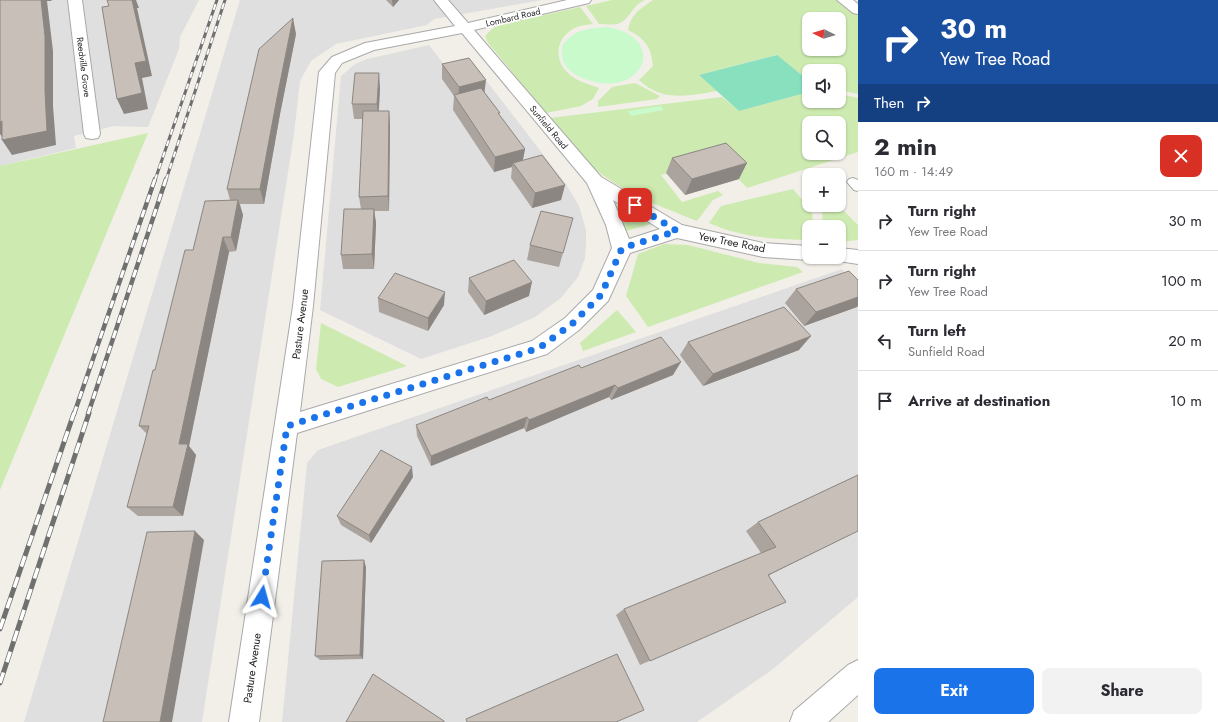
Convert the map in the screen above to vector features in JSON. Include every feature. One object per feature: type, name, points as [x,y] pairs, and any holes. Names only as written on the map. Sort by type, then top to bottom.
[{"type":"street","name":"Reedville Grove","points":[[75,0],[92,134]]},
{"type":"street","name":"Sunfield Road","points":[[441,0],[595,182],[677,231]]},
{"type":"street","name":"Lombard Road","points":[[466,28],[584,0]]},
{"type":"street","points":[[844,0],[858,10]]},
{"type":"street","name":"Pasture Avenue","points":[[244,722],[303,306],[327,72],[337,60],[370,46],[466,28]]},
{"type":"street","points":[[287,426],[539,348],[572,324],[601,295],[622,248],[615,225],[595,182]]},
{"type":"street","name":"Yew Tree Road","points":[[622,248],[677,231],[763,250],[802,253]]},
{"type":"street","points":[[846,256],[858,257]]},
{"type":"street","points":[[805,722],[858,675]]},
{"type":"shaded area","points":[[0,0],[199,0],[180,37],[179,49],[148,127],[114,126],[74,136],[76,148],[0,166]]},
{"type":"shaded area","points":[[240,0],[542,0],[434,19],[427,25],[336,44],[311,61],[300,81],[294,134],[202,722],[24,722]]},
{"type":"shaded area","points":[[429,45],[449,71],[475,66],[566,184],[579,206],[586,230],[586,245],[585,258],[578,277],[561,298],[535,317],[492,336],[421,359],[320,310],[341,76],[355,64],[367,59]]},
{"type":"shaded area","points":[[842,269],[858,287],[858,597],[773,669],[697,722],[282,722],[307,463],[318,450]]},
{"type":"green space","points":[[612,0],[645,0],[637,5],[622,22],[614,24],[599,24],[586,6]]},
{"type":"green space","points":[[653,0],[836,0],[858,15],[858,94],[846,91],[846,64],[802,64],[802,75],[776,55],[699,75],[717,91],[686,96],[676,96],[657,92],[639,80],[653,66],[649,48],[643,40],[628,30],[631,20],[640,9]]},
{"type":"green space","points":[[580,7],[593,24],[575,28],[565,35],[559,50],[560,61],[566,71],[573,77],[599,88],[593,99],[581,106],[546,113],[488,43],[485,36],[499,25]]},
{"type":"green space","points":[[606,27],[620,30],[632,37],[638,42],[642,49],[643,62],[639,69],[634,75],[618,83],[600,83],[582,78],[567,68],[562,59],[562,46],[576,33],[587,29]]},
{"type":"green space","points":[[777,55],[802,75],[802,94],[739,111],[699,75]]},
{"type":"green space","points":[[635,83],[660,96],[657,99],[598,107],[598,101],[612,87]]},
{"type":"green space","points":[[802,94],[802,108],[846,108],[846,95],[858,98],[858,152],[846,156],[846,116],[802,116],[802,160],[833,160],[809,168],[802,168],[802,170],[747,188],[719,158],[661,175],[682,202],[718,191],[723,195],[713,200],[697,221],[624,189],[597,171],[580,155],[550,118],[722,97],[739,111]]},
{"type":"green space","points":[[661,106],[664,110],[631,116],[628,111]]},
{"type":"green space","points":[[148,133],[0,490],[0,166]]},
{"type":"green space","points":[[793,189],[802,199],[802,212],[812,212],[813,220],[802,220],[802,240],[758,237],[733,232],[709,223],[721,206]]},
{"type":"green space","points":[[615,204],[651,224],[626,231]]},
{"type":"green space","points":[[822,212],[845,212],[858,225],[858,240],[846,241],[846,220],[823,220]]},
{"type":"green space","points":[[664,244],[688,245],[759,263],[797,267],[803,272],[648,327],[626,296],[638,254]]},
{"type":"green space","points":[[617,310],[636,332],[583,351],[580,343]]},
{"type":"green space","points":[[321,323],[407,366],[338,387],[321,379],[316,369]]},
{"type":"building","points":[[0,0],[41,0],[45,36],[47,131],[2,140],[2,121],[0,122]]},
{"type":"building","points":[[107,0],[132,0],[146,61],[135,63],[142,93],[117,99],[102,7],[109,6]]},
{"type":"building","points":[[293,18],[260,189],[227,189],[259,49]]},
{"type":"building","points":[[469,58],[486,80],[459,87],[442,64]]},
{"type":"building","points":[[355,73],[379,73],[377,104],[352,104]]},
{"type":"building","points":[[481,88],[525,149],[495,157],[454,95]]},
{"type":"building","points":[[363,111],[389,111],[388,196],[359,197]]},
{"type":"building","points":[[726,143],[747,163],[692,179],[672,158]]},
{"type":"building","points":[[542,155],[565,185],[535,193],[513,163]]},
{"type":"building","points":[[238,200],[231,237],[223,237],[179,444],[188,444],[173,507],[127,507],[149,426],[139,426],[153,370],[155,370],[185,250],[193,250],[205,201]]},
{"type":"building","points":[[344,209],[374,209],[372,254],[341,255]]},
{"type":"building","points":[[541,211],[573,218],[563,253],[530,245]]},
{"type":"building","points":[[514,260],[532,282],[486,301],[469,278]]},
{"type":"building","points":[[849,271],[858,280],[858,297],[816,312],[796,289]]},
{"type":"building","points":[[395,273],[445,292],[428,318],[378,298]]},
{"type":"building","points":[[784,307],[811,336],[713,374],[688,342]]},
{"type":"building","points":[[661,337],[681,362],[618,388],[615,385],[529,420],[527,417],[431,456],[416,425],[487,397],[489,400],[579,365],[581,368]]},
{"type":"building","points":[[381,450],[412,467],[369,535],[337,516]]},
{"type":"building","points":[[858,475],[858,531],[768,575],[786,602],[650,661],[624,609],[776,547],[758,522]]},
{"type":"building","points":[[195,531],[160,722],[103,722],[147,532]]},
{"type":"building","points":[[364,560],[360,655],[315,656],[322,561]]},
{"type":"building","points":[[617,654],[644,710],[616,722],[467,722],[466,719]]},
{"type":"building","points":[[373,674],[444,721],[444,722],[346,722]]},
{"type":"railway","points":[[155,180],[217,0]]},
{"type":"railway","points":[[166,180],[225,0]]},
{"type":"railway","points":[[74,414],[155,179]]},
{"type":"railway","points":[[88,414],[166,179]]},
{"type":"railway","points":[[0,629],[74,413]]},
{"type":"railway","points":[[0,683],[89,413]]},
{"type":"route","points":[[262,597],[287,426],[539,348],[572,324],[601,295],[622,248],[677,231],[635,205]]}]
